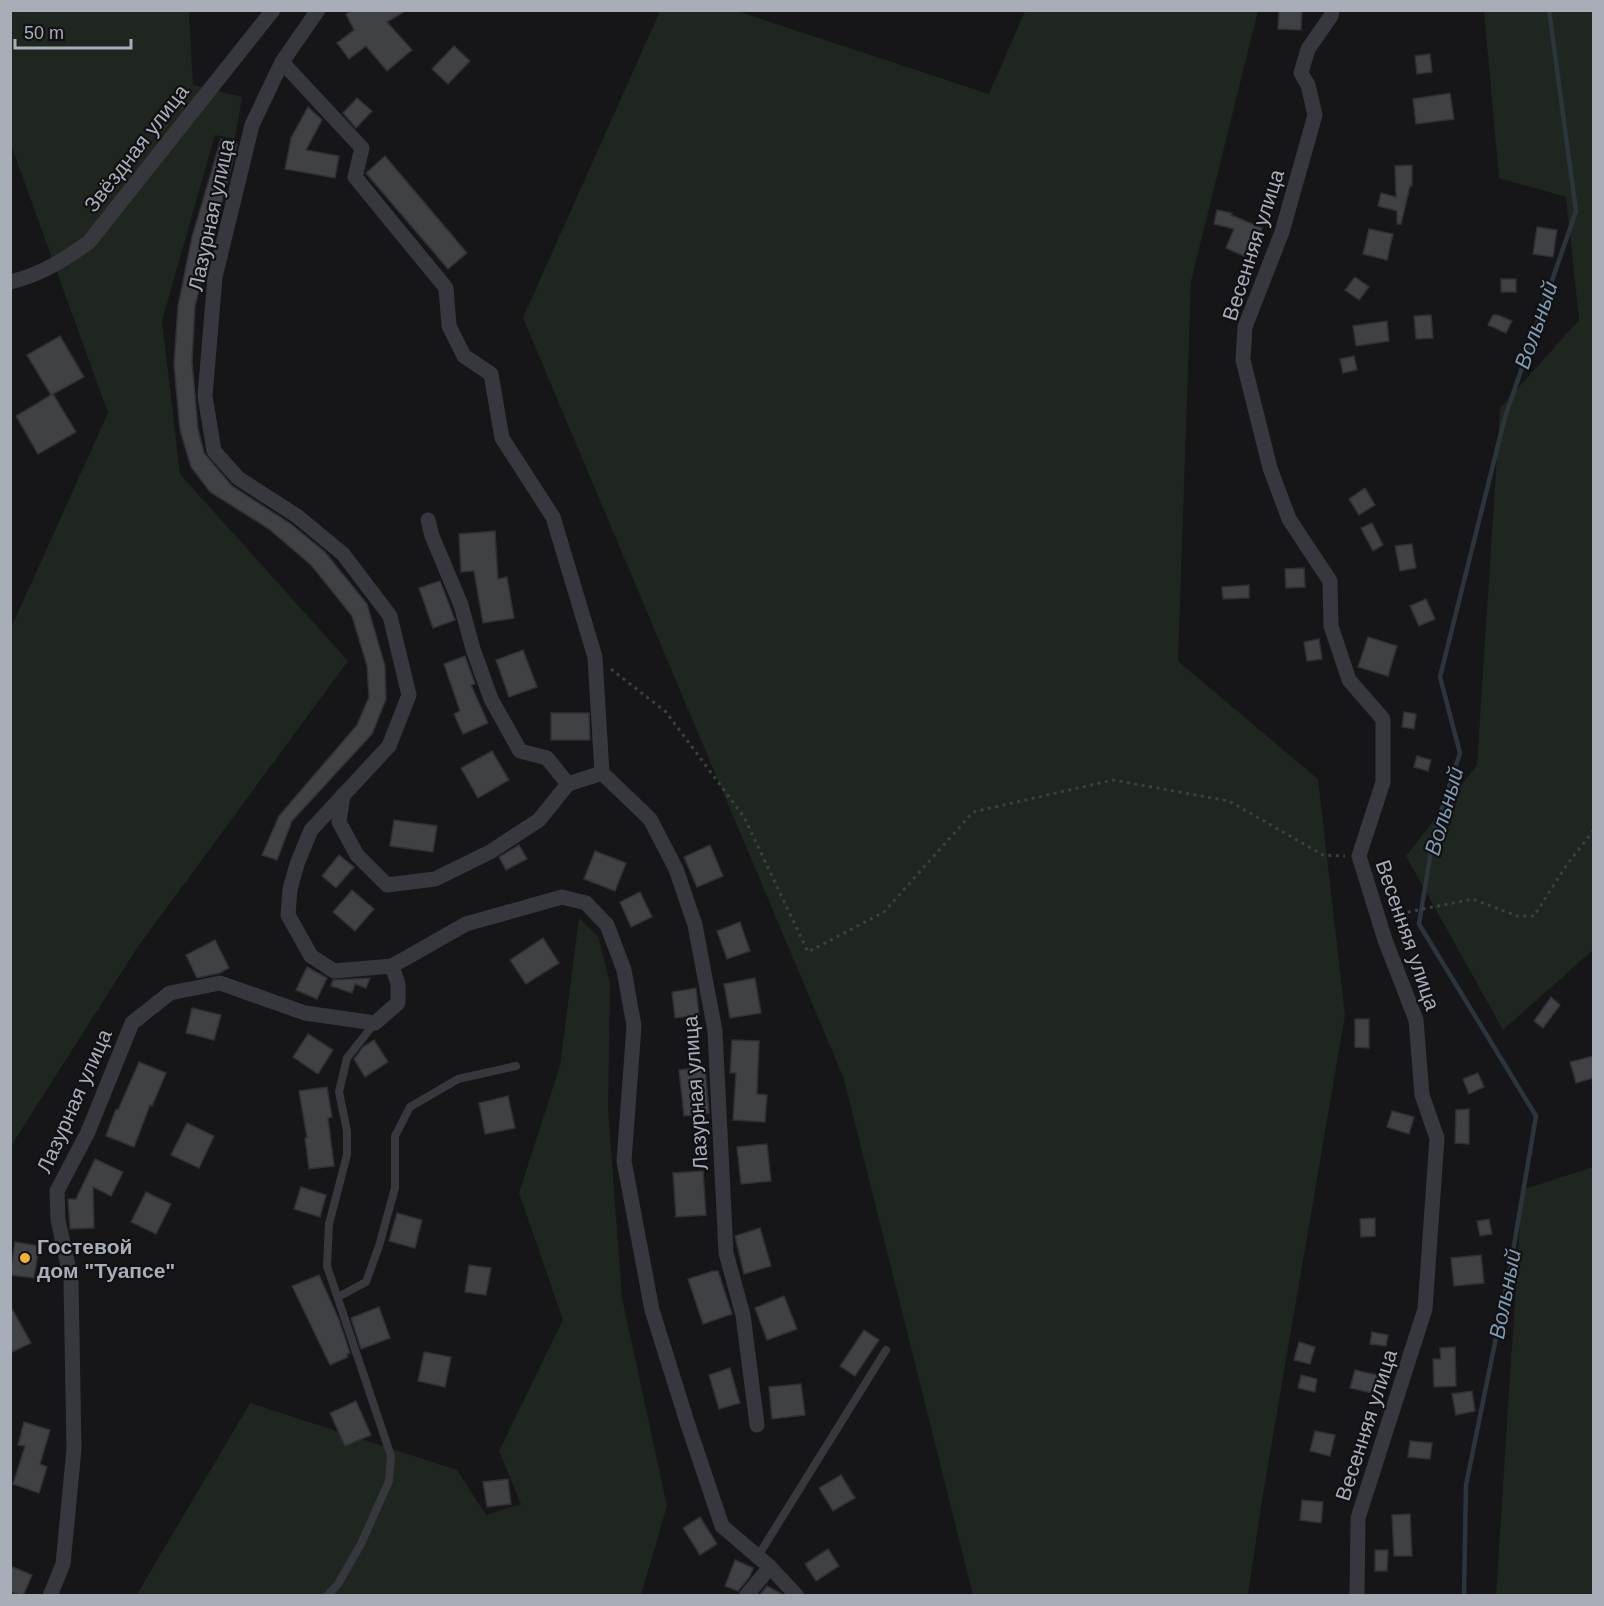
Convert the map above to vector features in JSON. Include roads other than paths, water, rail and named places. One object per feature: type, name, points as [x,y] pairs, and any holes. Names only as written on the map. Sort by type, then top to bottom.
[{"type":"street","name":"Звёздная улица","points":[[10,282],[28,278],[60,262],[89,242],[273,10]]},
{"type":"street","name":"Лазурная улица","points":[[318,10],[282,62],[252,125],[215,277],[205,396],[214,451],[238,478],[297,516],[343,554],[390,616],[410,695],[389,746],[311,830],[290,889],[288,915],[311,956],[334,971],[392,966],[466,924],[562,897],[586,903],[607,925],[624,970],[634,1026],[624,1161],[652,1310],[722,1526],[770,1567],[797,1596]]},
{"type":"street","name":"Весенняя улица","points":[[1332,10],[1331,16],[1308,49],[1301,72],[1308,86],[1315,115],[1282,232],[1245,327],[1243,360],[1270,468],[1289,519],[1330,581],[1331,626],[1349,680],[1383,719],[1383,782],[1359,856],[1385,940],[1416,1020],[1422,1095],[1437,1138],[1425,1309],[1358,1518],[1357,1596]]},
{"type":"street","points":[[282,62],[362,148],[355,177],[446,288],[449,326],[464,356],[491,374],[502,438],[553,516],[595,657],[602,773],[568,784],[539,820],[490,852],[435,879],[387,885],[357,855],[339,822],[342,795]]},
{"type":"street","points":[[428,520],[432,536],[461,605],[473,649],[491,699],[520,751],[547,758],[568,784]]},
{"type":"street","name":"Лазурная улица","points":[[602,773],[650,819],[676,869],[695,925],[715,1031],[726,1253],[743,1315],[757,1425]]},
{"type":"street","points":[[375,1023],[398,1003],[398,984],[392,966]]},
{"type":"street","name":"Лазурная улица","points":[[50,1596],[63,1564],[74,1449],[71,1280],[58,1220],[57,1191],[88,1132],[132,1023],[170,993],[220,983],[304,1013],[375,1023]]},
{"type":"street","points":[[746,1596],[770,1567]]},
{"type":"lane","points":[[327,1596],[338,1584],[361,1544],[388,1481],[391,1456],[327,1266],[329,1224],[347,1155],[347,1131],[339,1092],[347,1058],[375,1023]]},
{"type":"lane","points":[[338,1297],[366,1282],[379,1246],[395,1188],[395,1136],[410,1107],[458,1079],[516,1066]]},
{"type":"lane","points":[[758,1556],[886,1350]]},
{"type":"waterway","name":"Вольный","points":[[1464,1596],[1466,1485],[1510,1269],[1536,1116],[1419,924],[1434,833],[1460,753],[1440,677],[1505,417],[1576,211],[1549,10]]},
{"type":"place","name":"Гостевой дом \"Туапсе\"","points":[[25,1258]]}]
